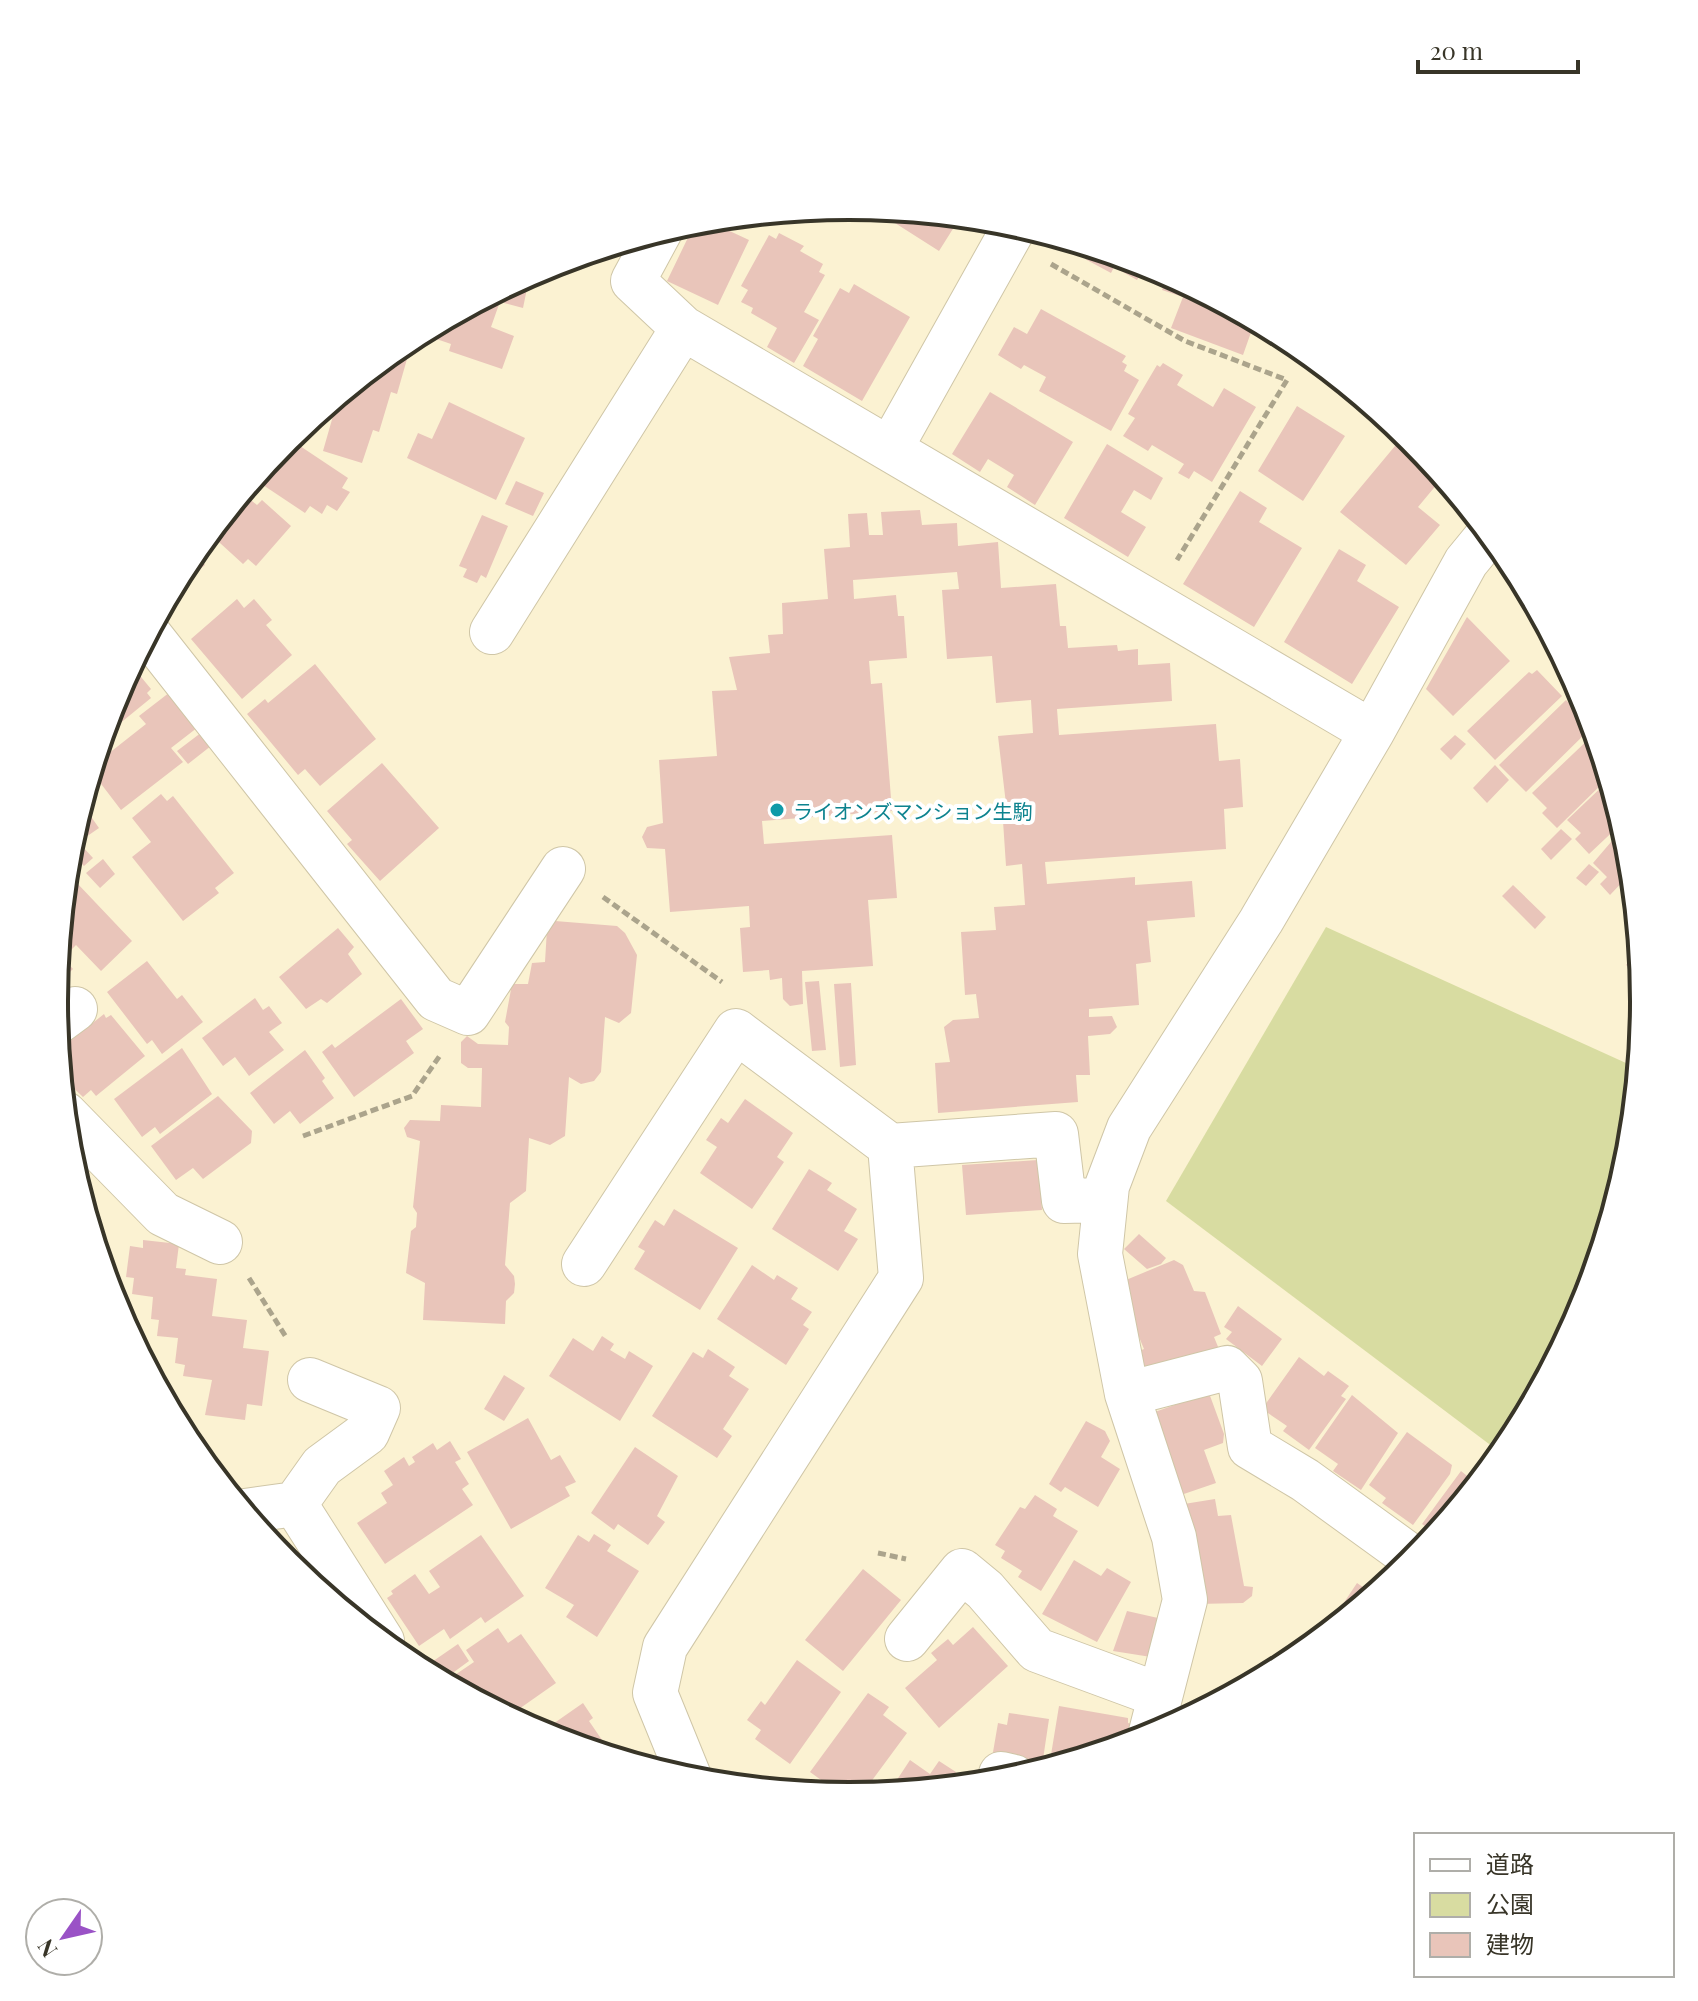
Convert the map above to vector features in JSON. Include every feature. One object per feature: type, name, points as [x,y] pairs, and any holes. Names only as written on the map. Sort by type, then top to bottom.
[{"type":"street","points":[[890,449],[1008,236]]},
{"type":"street","points":[[653,245],[633,281],[683,328],[1372,732]]},
{"type":"street","points":[[492,632],[683,328]]},
{"type":"street","points":[[907,1639],[962,1571],[985,1590],[1037,1650],[1154,1716],[1185,1600],[1174,1537],[1127,1394],[1100,1254],[1107,1186],[1129,1128],[1261,921],[1372,732],[1466,562],[1482,543]]},
{"type":"street","points":[[156,643],[436,999],[468,1013],[563,869]]},
{"type":"street","points":[[584,1264],[736,1031],[890,1146],[1056,1134],[1064,1201],[1105,1200]]},
{"type":"street","points":[[79,1128],[163,1214],[220,1242]]},
{"type":"street","points":[[684,1763],[655,1693],[665,1647],[901,1278],[890,1146]]},
{"type":"street","points":[[1127,1394],[1227,1368],[1240,1381],[1250,1447],[1305,1480],[1403,1551]]},
{"type":"street","points":[[257,1509],[295,1504],[322,1466],[367,1433],[378,1408],[310,1380]]},
{"type":"street","points":[[295,1504],[363,1611]]},
{"type":"path","points":[[1016,238],[1110,301],[1185,341],[1287,380],[1152,602]]},
{"type":"path","points":[[563,869],[737,993],[736,1031]]},
{"type":"path","points":[[303,1136],[412,1096],[468,1013]]},
{"type":"path","points":[[220,1242],[254,1283],[310,1380]]},
{"type":"green space","points":[[1326,927],[1627,1063],[1615,1153],[1589,1252],[1549,1346],[1490,1445],[1166,1201]]},
{"type":"building","points":[[892,221],[954,227],[939,251]]},
{"type":"building","points":[[727,230],[749,240],[718,305],[667,281],[688,237]]},
{"type":"building","points":[[779,233],[804,246],[800,251],[823,264],[819,272],[825,275],[804,312],[819,320],[794,363],[767,347],[777,328],[751,313],[753,308],[741,302],[748,290],[741,286],[769,235],[776,239]]},
{"type":"building","points":[[1085,259],[1100,261],[1139,276],[1137,280],[1114,267],[1111,273]]},
{"type":"building","points":[[854,284],[910,317],[862,401],[803,366],[818,339],[813,336],[840,288],[849,293]]},
{"type":"building","points":[[1163,286],[1194,300],[1251,331],[1243,355],[1171,328],[1183,297],[1162,290]]},
{"type":"building","points":[[527,290],[523,308],[504,303],[505,300]]},
{"type":"building","points":[[500,302],[491,327],[514,336],[502,369],[449,351],[451,344],[435,339]]},
{"type":"building","points":[[1041,309],[1126,356],[1122,362],[1127,365],[1124,371],[1139,380],[1111,431],[1039,391],[1046,377],[1024,365],[1021,369],[998,355],[1014,327],[1027,334]]},
{"type":"building","points":[[408,356],[397,394],[391,392],[379,432],[373,430],[362,463],[323,451],[333,416]]},
{"type":"building","points":[[1163,363],[1183,375],[1177,385],[1213,407],[1224,388],[1256,407],[1212,482],[1194,471],[1189,479],[1178,473],[1184,464],[1152,445],[1148,451],[1123,436],[1135,418],[1128,414],[1157,365],[1160,367]]},
{"type":"building","points":[[990,392],[1073,442],[1035,505],[1007,487],[1014,475],[988,459],[980,472],[952,454]]},
{"type":"building","points":[[449,402],[525,438],[496,500],[407,458],[418,433],[432,439]]},
{"type":"building","points":[[1297,406],[1345,436],[1303,501],[1258,471]]},
{"type":"building","points":[[1107,444],[1163,478],[1151,500],[1134,490],[1121,512],[1146,527],[1128,557],[1064,518]]},
{"type":"building","points":[[1397,444],[1436,486],[1418,507],[1440,525],[1406,565],[1340,512]]},
{"type":"building","points":[[299,446],[348,478],[342,488],[350,492],[337,511],[327,505],[322,514],[310,506],[305,513],[263,485]]},
{"type":"building","points":[[516,481],[544,493],[533,516],[505,504]]},
{"type":"building","points":[[1240,491],[1267,508],[1259,522],[1302,548],[1254,627],[1183,584]]},
{"type":"building","points":[[250,500],[257,505],[262,500],[291,526],[256,566],[248,559],[243,564],[218,541]]},
{"type":"building","name":"ライオンズマンション生駒","points":[[920,510],[922,525],[957,523],[958,546],[998,542],[1001,588],[1056,584],[1060,626],[1066,626],[1068,648],[1117,645],[1118,651],[1138,649],[1138,665],[1170,663],[1172,701],[1057,709],[1059,735],[1216,724],[1219,761],[1240,759],[1243,807],[1224,809],[1226,849],[1045,862],[1047,884],[1135,877],[1135,885],[1192,881],[1195,917],[1147,921],[1151,962],[1136,964],[1139,1005],[1089,1009],[1089,1017],[1112,1016],[1117,1027],[1110,1034],[1088,1036],[1090,1075],[1076,1075],[1078,1102],[938,1113],[935,1063],[950,1062],[944,1027],[953,1020],[979,1018],[976,994],[965,995],[961,932],[996,930],[994,907],[1025,905],[1022,864],[1006,866],[1003,821],[1008,821],[998,736],[1033,733],[1031,700],[996,703],[992,656],[947,659],[942,590],[959,589],[957,572],[853,580],[854,599],[896,595],[898,616],[904,616],[907,658],[869,661],[871,684],[882,683],[892,811],[762,821],[764,844],[892,835],[897,898],[868,900],[873,966],[802,971],[803,1004],[790,1006],[783,999],[782,978],[770,980],[769,970],[743,972],[740,928],[750,927],[749,906],[670,912],[665,849],[647,848],[642,837],[647,827],[663,823],[659,760],[717,756],[712,691],[737,690],[729,657],[770,653],[768,635],[783,634],[782,603],[828,599],[824,549],[850,547],[848,514],[867,513],[869,535],[883,535],[881,512]]},
{"type":"building","points":[[482,515],[508,526],[486,578],[481,575],[477,583],[463,577],[467,569],[459,566]]},
{"type":"building","points":[[1339,549],[1366,565],[1357,581],[1399,607],[1352,684],[1284,642]]},
{"type":"building","points":[[237,599],[244,608],[254,599],[272,620],[266,625],[292,655],[242,699],[191,639]]},
{"type":"building","points":[[1467,617],[1510,661],[1453,716],[1426,689]]},
{"type":"building","points":[[315,664],[376,739],[320,786],[305,769],[298,775],[247,714],[265,699],[268,703]]},
{"type":"building","points":[[1537,670],[1562,696],[1495,760],[1467,731],[1529,672],[1532,674]]},
{"type":"building","points":[[140,675],[151,689],[147,693],[151,698],[118,725]]},
{"type":"building","points":[[174,689],[202,724],[171,748],[183,762],[121,810],[100,782],[107,754],[146,724],[139,716]]},
{"type":"building","points":[[1566,700],[1573,707],[1584,735],[1526,792],[1499,765]]},
{"type":"building","points":[[206,729],[216,742],[188,764],[177,751]]},
{"type":"building","points":[[1455,735],[1466,744],[1451,760],[1440,749]]},
{"type":"building","points":[[1586,741],[1600,786],[1557,828],[1542,813],[1547,808],[1532,793]]},
{"type":"building","points":[[382,763],[439,828],[380,881],[347,844],[352,840],[327,811]]},
{"type":"building","points":[[1495,765],[1509,780],[1487,803],[1473,788]]},
{"type":"building","points":[[1600,788],[1611,833],[1589,854],[1575,839],[1581,833],[1567,820]]},
{"type":"building","points":[[161,794],[167,801],[173,796],[234,873],[215,888],[219,893],[183,921],[132,857],[151,842],[132,818]]},
{"type":"building","points":[[91,816],[99,828],[86,837]]},
{"type":"building","points":[[1561,829],[1572,839],[1551,860],[1541,849]]},
{"type":"building","points":[[1613,840],[1621,884],[1610,895],[1600,884],[1607,877],[1593,863]]},
{"type":"building","points":[[83,847],[93,858],[84,866],[81,863]]},
{"type":"building","points":[[103,859],[115,874],[100,888],[86,873]]},
{"type":"building","points":[[1589,864],[1599,872],[1586,886],[1576,878]]},
{"type":"building","points":[[77,884],[132,941],[101,971],[76,945],[71,950]]},
{"type":"building","points":[[1513,885],[1546,917],[1535,929],[1502,896]]},
{"type":"building","points":[[555,921],[617,926],[625,933],[637,955],[631,1013],[619,1023],[605,1017],[601,1072],[594,1081],[581,1084],[569,1077],[565,1136],[550,1145],[529,1138],[526,1191],[510,1203],[505,1265],[514,1276],[515,1284],[514,1293],[506,1301],[505,1324],[423,1320],[425,1283],[406,1273],[411,1231],[416,1227],[417,1213],[413,1207],[420,1141],[407,1137],[404,1128],[410,1120],[440,1121],[441,1105],[481,1107],[482,1068],[468,1068],[461,1063],[461,1042],[467,1036],[478,1044],[508,1045],[509,1027],[505,1022],[512,984],[528,984],[532,963],[545,962],[547,929]]},
{"type":"building","points":[[338,928],[354,947],[348,954],[362,974],[327,1003],[321,999],[306,1009],[279,977]]},
{"type":"building","points":[[147,961],[177,999],[182,995],[203,1022],[162,1054],[152,1040],[147,1044],[107,992]]},
{"type":"building","points":[[819,981],[826,1050],[812,1051],[805,982]]},
{"type":"building","points":[[851,983],[856,1065],[840,1067],[834,984]]},
{"type":"building","points":[[255,998],[263,1010],[269,1006],[282,1023],[269,1032],[284,1050],[249,1076],[235,1057],[223,1066],[202,1038]]},
{"type":"building","points":[[401,999],[423,1029],[406,1041],[414,1053],[354,1097],[322,1052],[332,1044],[335,1048]]},
{"type":"building","points":[[104,1014],[106,1018],[111,1015],[145,1056],[96,1096],[91,1090],[83,1097],[74,1088],[70,1042]]},
{"type":"building","points":[[182,1048],[212,1094],[160,1134],[155,1127],[142,1137],[114,1099]]},
{"type":"building","points":[[305,1050],[325,1078],[322,1081],[334,1098],[300,1124],[290,1111],[274,1124],[250,1093]]},
{"type":"building","points":[[218,1096],[252,1131],[251,1143],[203,1179],[193,1168],[176,1180],[151,1146]]},
{"type":"building","points":[[745,1099],[793,1133],[777,1157],[784,1162],[752,1209],[700,1173],[717,1147],[706,1140],[721,1118],[728,1123]]},
{"type":"building","points":[[1038,1160],[1042,1210],[966,1215],[962,1165]]},
{"type":"building","points":[[809,1169],[832,1183],[827,1190],[857,1209],[844,1231],[858,1239],[838,1271],[772,1229]]},
{"type":"building","points":[[674,1209],[738,1248],[700,1310],[634,1269],[645,1251],[638,1247],[655,1220],[664,1226]]},
{"type":"building","points":[[1139,1234],[1166,1258],[1161,1264],[1147,1269],[1124,1249]]},
{"type":"building","points":[[143,1240],[179,1244],[176,1268],[186,1269],[185,1275],[217,1279],[212,1316],[247,1320],[243,1348],[269,1351],[262,1406],[247,1404],[245,1420],[205,1415],[212,1380],[183,1376],[185,1365],[175,1363],[178,1338],[157,1336],[159,1320],[151,1319],[153,1297],[132,1294],[134,1278],[126,1277],[130,1246],[143,1248]]},
{"type":"building","points":[[1174,1260],[1183,1265],[1194,1291],[1205,1292],[1221,1334],[1214,1337],[1221,1354],[1149,1382],[1136,1352],[1144,1349],[1129,1313],[1126,1280]]},
{"type":"building","points":[[752,1265],[774,1280],[777,1275],[798,1288],[791,1299],[812,1312],[803,1325],[809,1329],[786,1365],[717,1319]]},
{"type":"building","points":[[1238,1306],[1282,1339],[1262,1366],[1226,1339],[1232,1332],[1224,1327]]},
{"type":"building","points":[[602,1336],[614,1344],[610,1350],[625,1359],[629,1351],[653,1366],[620,1421],[549,1376],[573,1338],[593,1351]]},
{"type":"building","points":[[708,1349],[735,1367],[729,1376],[749,1389],[723,1429],[732,1436],[717,1458],[652,1416],[693,1352],[703,1358]]},
{"type":"building","points":[[1299,1357],[1324,1376],[1328,1371],[1349,1386],[1341,1396],[1346,1399],[1309,1450],[1283,1431],[1287,1426],[1262,1409]]},
{"type":"building","points":[[504,1375],[525,1388],[504,1421],[484,1409]]},
{"type":"building","points":[[1209,1393],[1224,1434],[1223,1443],[1204,1450],[1216,1483],[1178,1496],[1149,1414]]},
{"type":"building","points":[[1352,1395],[1398,1433],[1361,1490],[1333,1471],[1338,1464],[1315,1448]]},
{"type":"building","points":[[528,1418],[551,1460],[560,1455],[576,1482],[565,1487],[570,1496],[511,1529],[467,1452]]},
{"type":"building","points":[[1086,1421],[1105,1431],[1110,1441],[1101,1457],[1120,1469],[1098,1507],[1065,1487],[1061,1492],[1049,1484]]},
{"type":"building","points":[[1407,1432],[1452,1465],[1450,1474],[1413,1525],[1382,1503],[1386,1498],[1369,1485]]},
{"type":"building","points":[[450,1441],[461,1459],[455,1462],[469,1484],[462,1489],[473,1505],[385,1564],[357,1523],[387,1503],[381,1493],[393,1485],[384,1471],[404,1457],[409,1466],[415,1462],[412,1457],[433,1443],[437,1450]]},
{"type":"building","points":[[635,1447],[678,1476],[657,1516],[665,1522],[648,1545],[618,1524],[614,1530],[591,1513]]},
{"type":"building","points":[[1461,1471],[1468,1477],[1425,1526],[1422,1524]]},
{"type":"building","points":[[1035,1495],[1057,1509],[1053,1516],[1078,1531],[1041,1591],[1018,1577],[1022,1571],[1001,1558],[1005,1551],[995,1545],[1020,1507],[1025,1509]]},
{"type":"building","points":[[1215,1499],[1218,1516],[1231,1515],[1244,1586],[1253,1587],[1252,1596],[1243,1603],[1197,1604],[1184,1504]]},
{"type":"building","points":[[594,1534],[611,1545],[607,1551],[639,1571],[597,1637],[566,1617],[574,1605],[545,1588],[578,1535],[589,1542]]},
{"type":"building","points":[[481,1535],[524,1596],[485,1623],[481,1617],[450,1639],[444,1629],[419,1646],[387,1598],[393,1594],[391,1591],[415,1574],[429,1594],[440,1587],[429,1571]]},
{"type":"building","points":[[1074,1560],[1101,1576],[1107,1568],[1131,1582],[1097,1642],[1042,1614]]},
{"type":"building","points":[[863,1569],[901,1600],[843,1671],[805,1640]]},
{"type":"building","points":[[1357,1583],[1364,1588],[1364,1588],[1342,1606]]},
{"type":"building","points":[[1127,1611],[1158,1618],[1151,1657],[1113,1651]]},
{"type":"building","points":[[973,1627],[1008,1666],[939,1728],[905,1688],[937,1660],[931,1653],[948,1639],[953,1645]]},
{"type":"building","points":[[498,1628],[508,1643],[521,1634],[556,1683],[520,1708],[455,1675],[474,1662],[466,1650]]},
{"type":"building","points":[[458,1644],[469,1661],[452,1673],[433,1661]]},
{"type":"building","points":[[797,1660],[841,1692],[790,1764],[755,1739],[761,1730],[747,1720],[761,1701],[765,1705]]},
{"type":"building","points":[[868,1693],[889,1707],[883,1715],[907,1733],[872,1781],[822,1781],[810,1772]]},
{"type":"building","points":[[583,1703],[593,1718],[589,1721],[603,1742],[598,1740],[554,1723]]},
{"type":"building","points":[[1059,1706],[1128,1718],[1128,1723],[1137,1725],[1100,1740],[1051,1755]]},
{"type":"building","points":[[1009,1713],[1049,1719],[1043,1757],[1018,1762],[992,1758],[998,1723],[1007,1725]]},
{"type":"building","points":[[910,1760],[930,1774],[939,1761],[956,1772],[951,1775],[897,1780]]},
{"type":"place","name":"ライオンズマンション生駒","points":[[777,810]]}]
